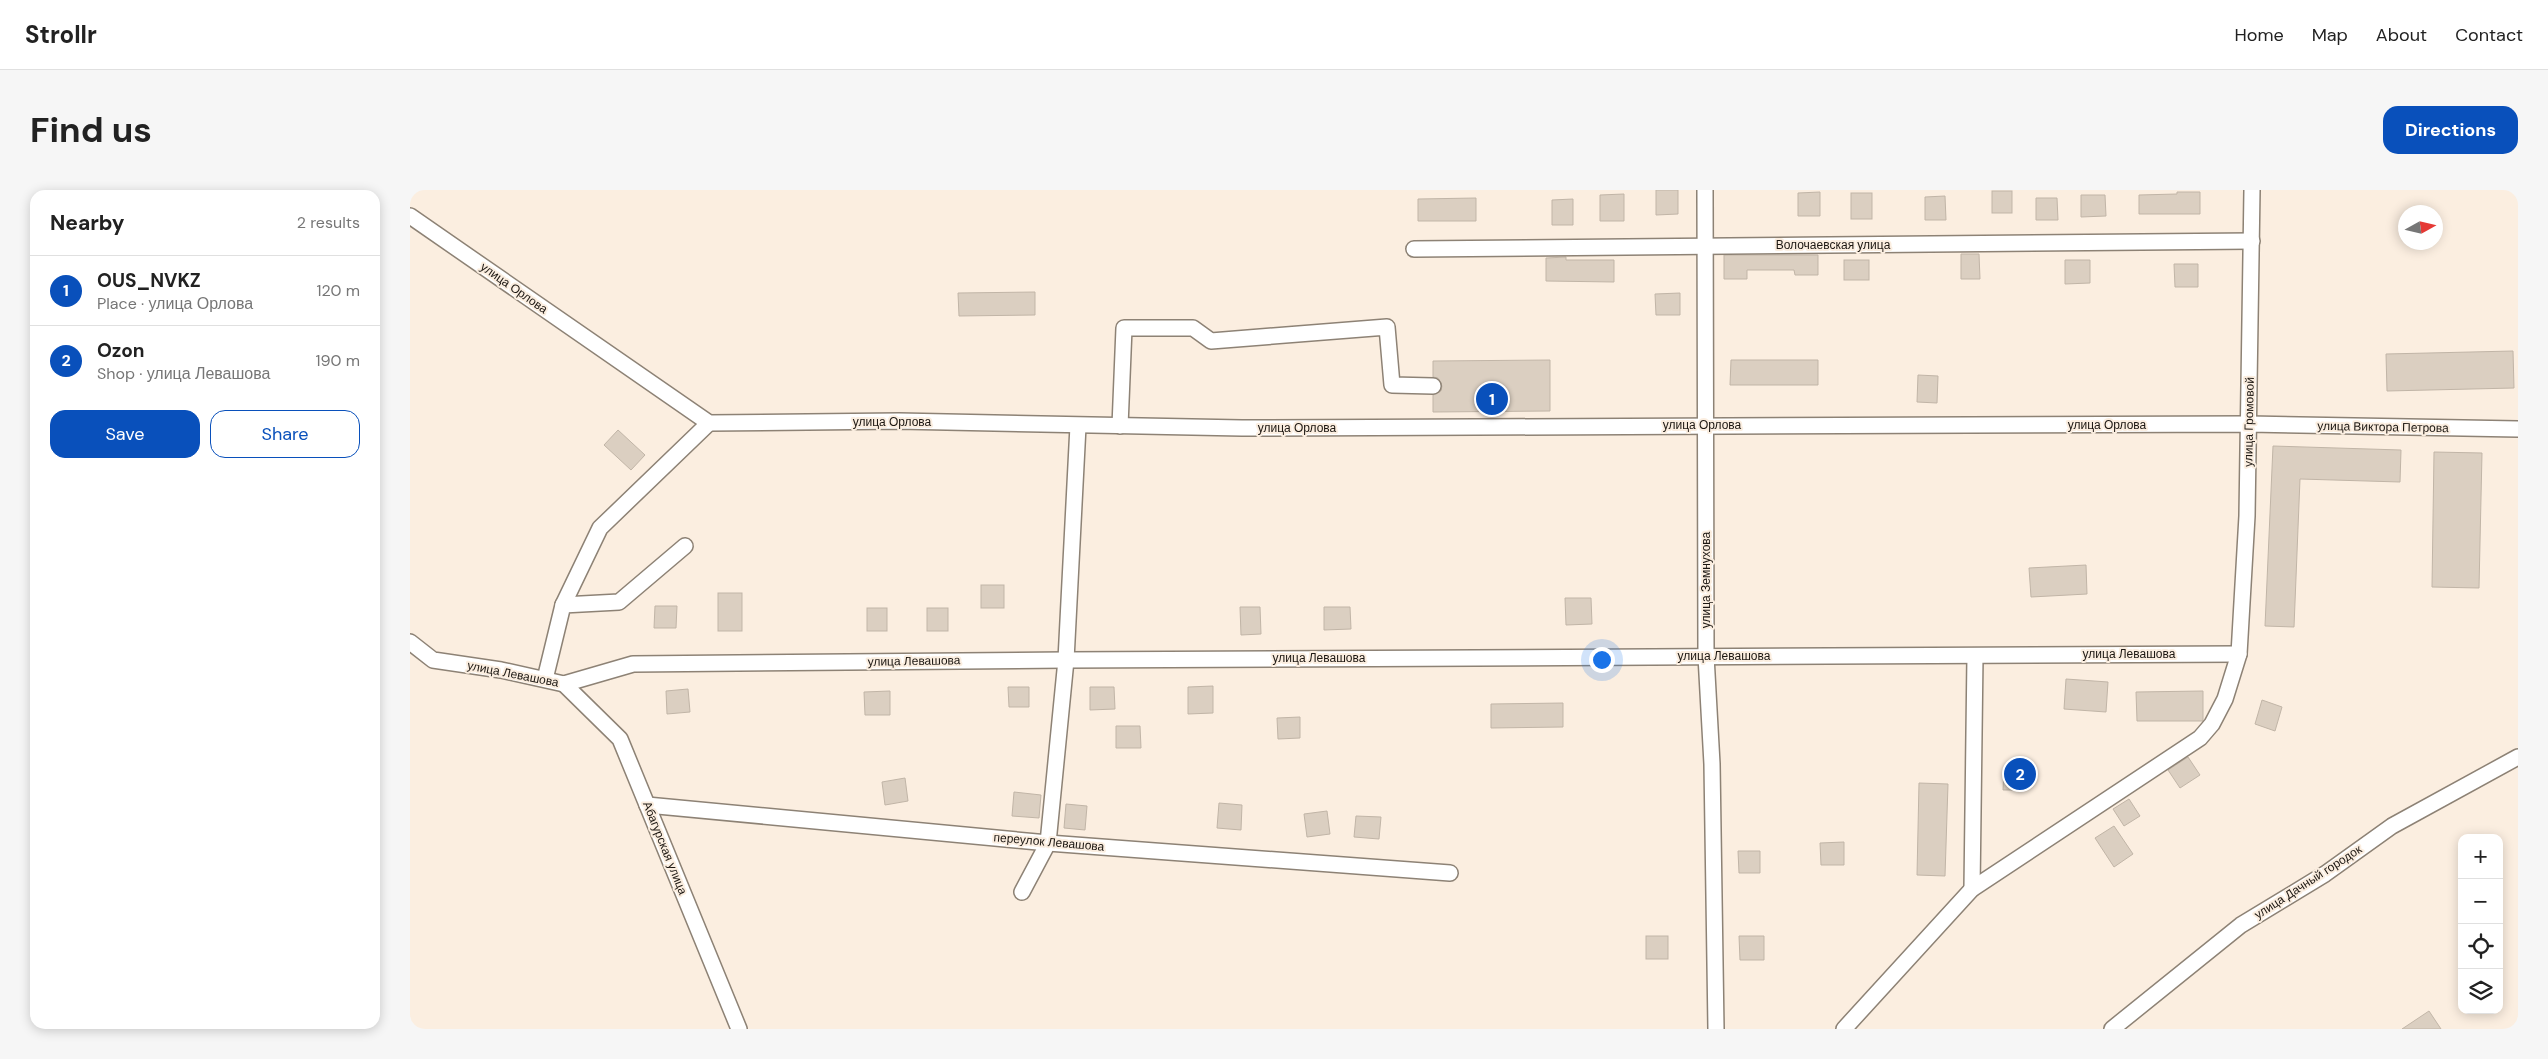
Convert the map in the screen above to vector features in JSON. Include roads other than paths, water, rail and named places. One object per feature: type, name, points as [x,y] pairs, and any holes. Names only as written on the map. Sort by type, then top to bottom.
[{"type":"street","name":"улица Земнухова","points":[[1705,190],[1706,656],[1712,764],[1716,1029]]},
{"type":"street","name":"улица Громовой","points":[[1844,1029],[1972,889],[2200,738],[2212,724],[2225,699],[2239,654],[2247,516],[2252,190]]},
{"type":"street","name":"улица Орлова","points":[[410,216],[709,422],[899,421],[1078,426],[1408,427],[1706,424],[2248,424]]},
{"type":"street","name":"Волочаевская улица","points":[[1414,249],[2252,242]]},
{"type":"street","points":[[1120,426],[1124,328],[1193,328],[1211,341],[1387,327],[1392,385],[1433,386]]},
{"type":"street","points":[[544,678],[563,605],[600,528],[709,422]]},
{"type":"street","name":"улица Виктора Петрова","points":[[2248,424],[2518,429]]},
{"type":"street","points":[[1022,892],[1048,843],[1066,660],[1078,426]]},
{"type":"street","points":[[563,605],[619,602],[685,546]]},
{"type":"street","name":"улица Левашова","points":[[410,642],[433,660],[544,678],[564,684],[633,664],[2239,654]]},
{"type":"street","points":[[1972,889],[1975,656]]},
{"type":"street","name":"Абагурская улица","points":[[564,684],[620,739],[739,1029]]},
{"type":"street","name":"улица Дачный городок","points":[[2112,1029],[2241,925],[2326,874],[2392,826],[2518,757]]},
{"type":"street","name":"переулок Левашова","points":[[647,805],[1048,843],[1450,873]]},
{"type":"place","name":"OUS_NVKZ","points":[[1492,399]]},
{"type":"place","name":"Ozon","points":[[2020,774]]}]
